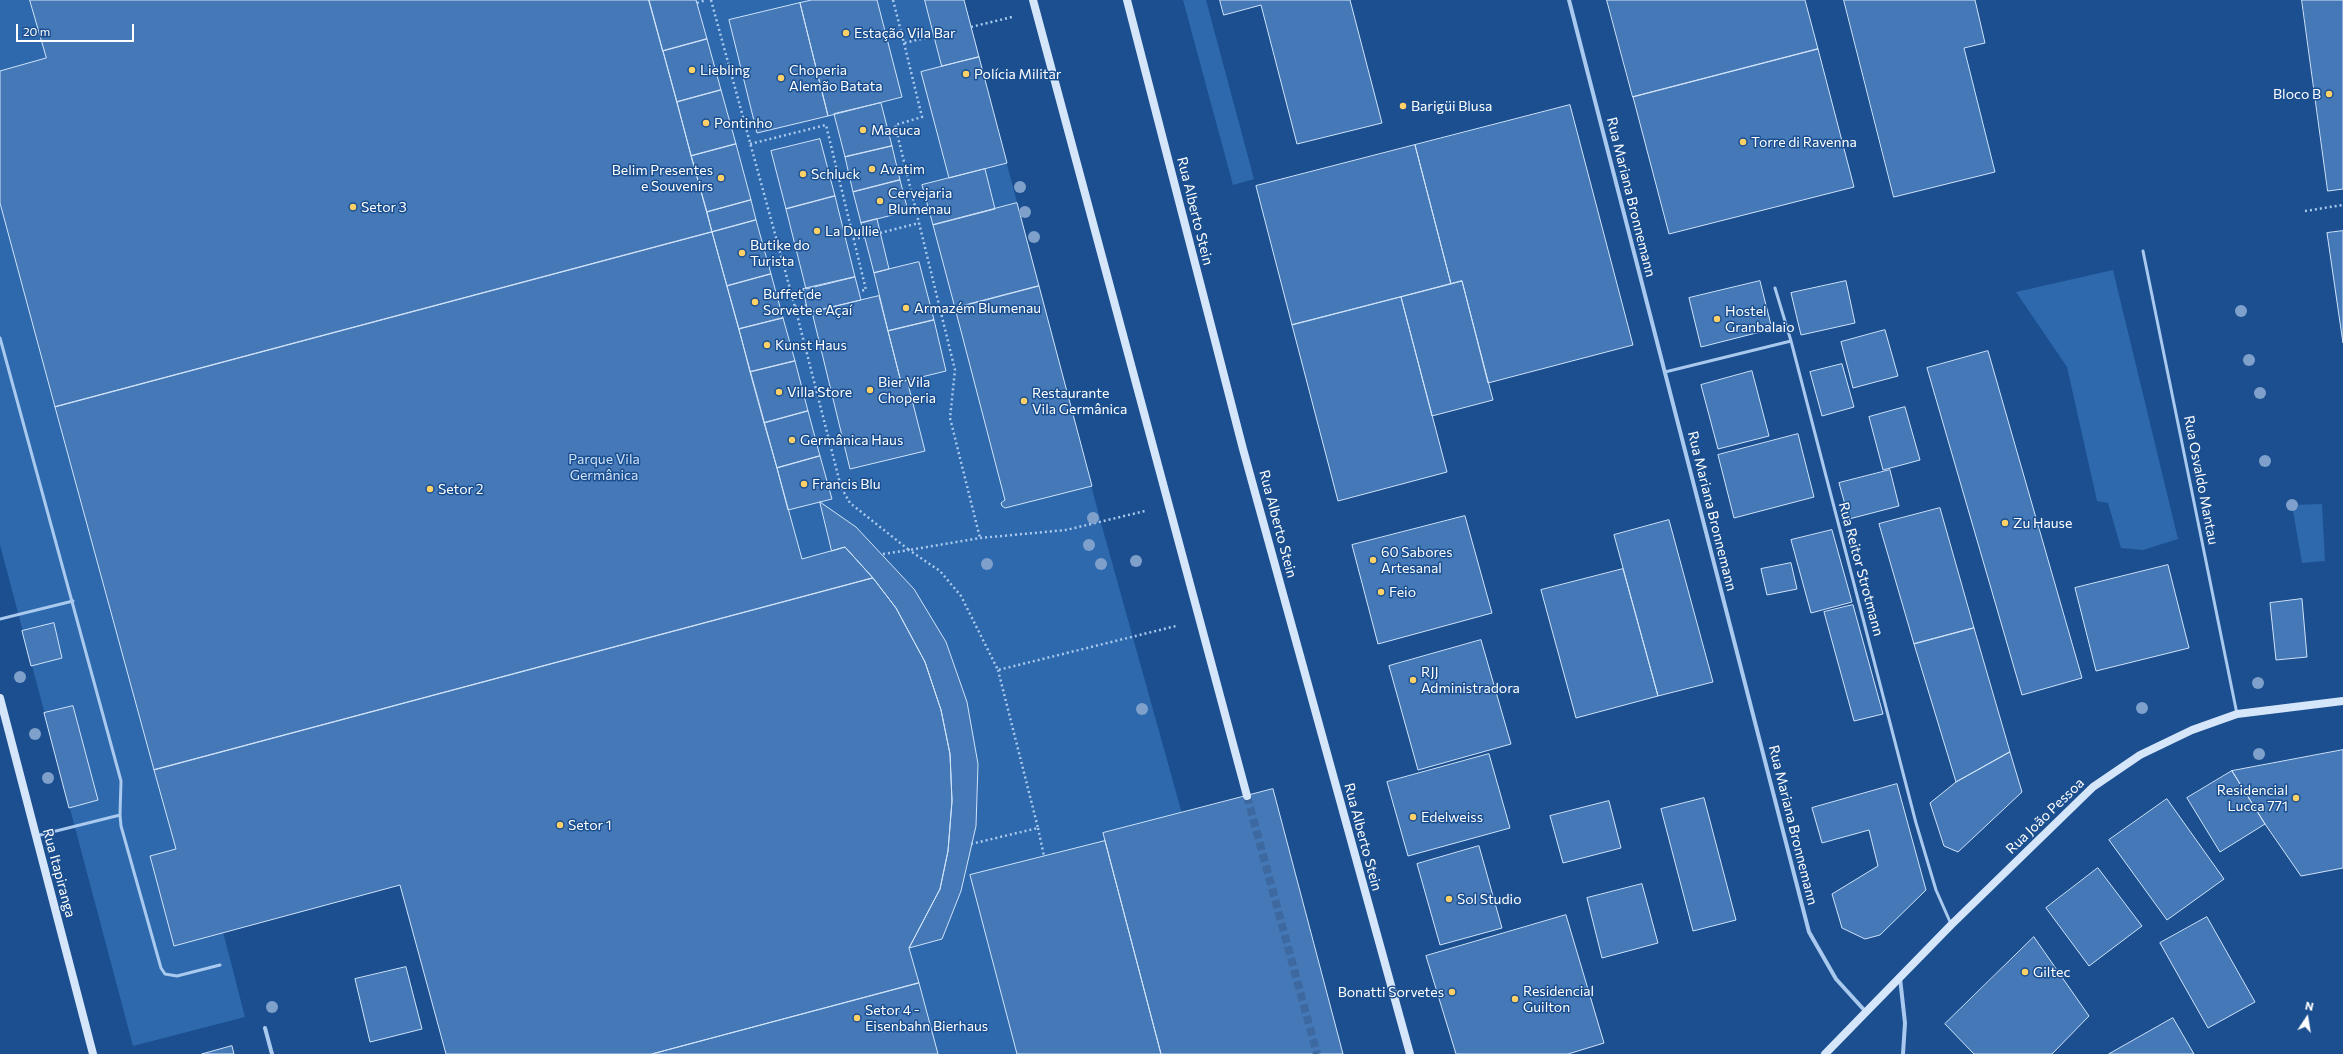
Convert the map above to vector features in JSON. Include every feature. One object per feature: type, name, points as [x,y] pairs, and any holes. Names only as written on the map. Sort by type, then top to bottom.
[{"type":"street","points":[[1033,0],[1247,796]]},
{"type":"street","name":"Rua Alberto Stein","points":[[1127,0],[1243,449],[1410,1054]]},
{"type":"street","name":"Rua Mariana Bronnemann","points":[[1569,0],[1809,932],[1836,979],[1866,1012]]},
{"type":"street","name":"Rua Itapiranga","points":[[0,698],[93,1054]]},
{"type":"street","name":"Rua João Pessoa","points":[[1825,1054],[1951,925],[2093,787],[2140,755],[2192,730],[2237,714],[2343,701]]},
{"type":"street","points":[[1900,978],[1905,1023],[1903,1054]]},
{"type":"street","points":[[265,1028],[272,1054]]},
{"type":"lane","name":"Rua Osvaldo Mantau","points":[[2143,251],[2237,714]]},
{"type":"lane","name":"Rua Reitor Strotmann","points":[[1775,288],[1916,822],[1936,890],[1951,925]]},
{"type":"lane","points":[[0,338],[121,781],[121,826],[158,960],[165,974],[177,976],[220,965]]},
{"type":"lane","points":[[1665,372],[1790,341]]},
{"type":"lane","points":[[0,619],[73,601]]},
{"type":"lane","points":[[36,836],[120,815]]},
{"type":"path","points":[[697,3],[706,0]]},
{"type":"path","points":[[711,0],[795,307],[841,487],[850,503],[909,550],[940,571],[961,596],[998,670],[1044,856]]},
{"type":"path","points":[[893,0],[922,117],[896,125],[955,370],[950,418],[980,538]]},
{"type":"path","points":[[971,27],[1036,11]]},
{"type":"path","points":[[904,43],[934,36]]},
{"type":"path","points":[[750,144],[826,125],[866,290],[858,291]]},
{"type":"path","points":[[2305,211],[2343,206]]},
{"type":"path","points":[[880,233],[919,223]]},
{"type":"path","points":[[853,239],[865,237]]},
{"type":"path","points":[[795,307],[806,305]]},
{"type":"path","points":[[882,554],[980,538],[1066,530],[1101,523],[1169,505]]},
{"type":"path","points":[[998,670],[1133,639],[1200,620]]},
{"type":"path","points":[[971,844],[1038,828]]},
{"type":"green space","name":"Parque Vila Germânica","points":[[0,0],[964,0],[1101,523],[1249,1054],[446,1054],[400,885],[223,932],[245,1017],[133,1046],[0,545]]},
{"type":"green space","points":[[1183,0],[1206,0],[1254,179],[1233,185]]},
{"type":"green space","points":[[2113,270],[2178,539],[2143,550],[2121,548],[2108,503],[2097,501],[2067,367],[2016,292]]},
{"type":"green space","points":[[2322,504],[2325,561],[2302,563],[2292,505]]},
{"type":"building","name":"Setor 3","points":[[30,0],[649,0],[712,232],[55,407],[0,203],[0,71],[46,58]]},
{"type":"building","points":[[649,0],[696,0],[707,39],[663,51]]},
{"type":"building","name":"Estação Vila Bar","points":[[812,0],[877,0],[902,97],[828,116],[800,3]]},
{"type":"building","points":[[925,0],[964,0],[979,57],[942,66]]},
{"type":"building","points":[[1220,0],[1350,0],[1382,123],[1297,144],[1261,5],[1224,15]]},
{"type":"building","points":[[1607,0],[1805,0],[1818,49],[1633,97]]},
{"type":"building","points":[[1844,0],[1975,0],[1985,43],[1964,48],[1995,172],[1894,197]]},
{"type":"building","name":"Bloco B","points":[[2302,0],[2343,0],[2343,189],[2328,191]]},
{"type":"building","name":"Choperia Alemão Batata","points":[[800,3],[828,116],[757,133],[729,20]]},
{"type":"building","name":"Liebling","points":[[707,39],[721,90],[677,102],[663,51]]},
{"type":"building","name":"Torre di Ravenna","points":[[1818,49],[1854,187],[1669,234],[1633,97]]},
{"type":"building","points":[[979,57],[1007,163],[949,178],[921,72]]},
{"type":"building","name":"Pontinho","points":[[721,90],[736,144],[691,156],[677,102]]},
{"type":"building","name":"Macuca","points":[[881,103],[892,146],[845,157],[834,114]]},
{"type":"building","points":[[1570,105],[1633,345],[1488,383],[1462,281],[1451,284],[1415,145]]},
{"type":"building","name":"Schluck","points":[[820,139],[835,196],[786,209],[771,151]]},
{"type":"building","name":"Belim Presentes e Souvenirs","points":[[736,144],[751,200],[707,212],[691,156]]},
{"type":"building","points":[[1415,145],[1451,284],[1292,325],[1256,186]]},
{"type":"building","name":"Avatim","points":[[892,146],[900,180],[853,192],[845,157]]},
{"type":"building","points":[[985,169],[995,209],[933,225],[922,185]]},
{"type":"building","name":"Cervejaria Blumenau","points":[[900,180],[908,211],[861,223],[853,192]]},
{"type":"building","name":"La Dullie","points":[[835,196],[855,277],[806,289],[786,209]]},
{"type":"building","points":[[751,200],[756,220],[712,232],[707,212]]},
{"type":"building","points":[[1017,203],[1039,286],[955,308],[933,225]]},
{"type":"building","points":[[877,219],[889,269],[874,273],[861,223]]},
{"type":"building","name":"Butike do Turista","points":[[756,220],[771,274],[727,286],[712,232]]},
{"type":"building","points":[[2343,231],[2343,343],[2327,233]]},
{"type":"building","name":"Setor 2","points":[[712,232],[802,559],[845,547],[873,578],[154,770],[55,407]]},
{"type":"building","name":"Armazém Blumenau","points":[[919,262],[934,320],[888,331],[874,273]]},
{"type":"building","name":"Buffet de Sorvete e Açaí","points":[[771,274],[783,318],[739,329],[727,286]]},
{"type":"building","points":[[855,277],[861,300],[808,313],[803,289]]},
{"type":"building","points":[[1462,281],[1493,400],[1432,416],[1401,297]]},
{"type":"building","points":[[1760,281],[1772,329],[1701,347],[1689,298]]},
{"type":"building","points":[[1846,281],[1855,323],[1801,335],[1791,293]]},
{"type":"building","name":"Restaurante Vila Germânica","points":[[1039,286],[1092,486],[1005,508],[1001,503],[1005,500],[955,308]]},
{"type":"building","name":"Bier Vila Choperia","points":[[879,296],[901,382],[907,380],[925,451],[850,469],[812,312]]},
{"type":"building","points":[[1401,297],[1447,472],[1338,501],[1292,325]]},
{"type":"building","name":"Kunst Haus","points":[[783,318],[795,361],[750,372],[739,329]]},
{"type":"building","points":[[934,320],[946,371],[901,382],[888,331]]},
{"type":"building","points":[[1885,330],[1898,376],[1853,388],[1841,342]]},
{"type":"building","name":"Zu Hause","points":[[1988,351],[2082,678],[2022,695],[1927,368]]},
{"type":"building","name":"Villa Store","points":[[795,361],[808,411],[764,423],[750,372]]},
{"type":"building","points":[[1842,364],[1854,407],[1822,416],[1810,372]]},
{"type":"building","points":[[1752,371],[1769,436],[1718,449],[1701,385]]},
{"type":"building","points":[[1905,407],[1920,460],[1883,470],[1869,417]]},
{"type":"building","name":"Germânica Haus","points":[[808,411],[820,456],[777,468],[764,423]]},
{"type":"building","points":[[1798,434],[1814,497],[1734,518],[1718,455]]},
{"type":"building","name":"Francis Blu","points":[[820,456],[832,499],[788,510],[777,468]]},
{"type":"building","points":[[1890,470],[1899,506],[1849,519],[1839,483]]},
{"type":"building","points":[[820,502],[856,527],[914,589],[946,642],[967,702],[978,764],[976,826],[961,891],[942,939],[909,948],[940,889],[948,851],[952,801],[950,754],[941,710],[925,662],[896,608],[873,578],[845,547],[832,551]]},
{"type":"building","points":[[1940,508],[1974,628],[1914,644],[1879,524]]},
{"type":"building","points":[[1465,516],[1492,613],[1378,644],[1352,545]]},
{"type":"building","points":[[1669,520],[1713,682],[1658,696],[1614,535]]},
{"type":"building","points":[[1832,530],[1852,602],[1811,613],[1791,540]]},
{"type":"building","points":[[1791,563],[1797,589],[1767,595],[1761,569]]},
{"type":"building","points":[[2168,565],[2189,648],[2096,671],[2075,588]]},
{"type":"building","points":[[1623,569],[1658,696],[1576,718],[1541,590]]},
{"type":"building","name":"Setor 1","points":[[873,578],[896,608],[925,662],[941,710],[950,754],[952,801],[948,851],[940,889],[909,948],[919,983],[652,1054],[446,1054],[400,885],[174,946],[150,856],[176,849],[154,770]]},
{"type":"building","points":[[2302,599],[2307,657],[2276,660],[2270,603]]},
{"type":"building","points":[[1853,605],[1883,714],[1854,721],[1824,612]]},
{"type":"building","points":[[54,623],[62,658],[31,666],[22,631]]},
{"type":"building","points":[[1974,628],[2010,752],[1956,782],[1914,644]]},
{"type":"building","points":[[1481,640],[1511,744],[1418,770],[1389,666]]},
{"type":"building","points":[[73,706],[98,800],[69,808],[44,713]]},
{"type":"building","name":"Residencial Lucca 771","points":[[2343,750],[2343,868],[2301,876],[2265,824],[2232,771]]},
{"type":"building","points":[[2010,752],[2022,792],[1958,852],[1944,846],[1930,803],[1956,782]]},
{"type":"building","points":[[1489,754],[1510,828],[1408,856],[1387,782]]},
{"type":"building","points":[[2232,771],[2265,824],[2220,852],[2187,798]]},
{"type":"building","points":[[1897,784],[1926,890],[1880,935],[1865,939],[1842,928],[1832,894],[1878,866],[1869,830],[1822,843],[1812,808]]},
{"type":"building","points":[[1273,789],[1343,1054],[1161,1054],[1103,833]]},
{"type":"building","points":[[1704,798],[1736,920],[1693,931],[1661,809]]},
{"type":"building","points":[[2167,799],[2224,879],[2167,920],[2109,840]]},
{"type":"building","points":[[1609,801],[1621,848],[1563,863],[1550,816]]},
{"type":"building","points":[[1105,841],[1161,1054],[1017,1054],[970,875]]},
{"type":"building","points":[[1479,846],[1502,928],[1440,945],[1417,864]]},
{"type":"building","points":[[2098,868],[2142,926],[2089,966],[2046,908]]},
{"type":"building","points":[[1642,884],[1658,943],[1602,958],[1587,898]]},
{"type":"building","name":"Residencial Guilton","points":[[1566,915],[1604,1043],[1568,1054],[1456,1054],[1426,956]]},
{"type":"building","points":[[2207,917],[2255,1002],[2208,1028],[2160,943]]},
{"type":"building","points":[[2034,937],[2089,1016],[2052,1054],[1974,1054],[1945,1024]]},
{"type":"building","points":[[406,967],[422,1029],[370,1042],[355,979]]},
{"type":"building","name":"Setor 4 - Eisenbahn Bierhaus","points":[[919,983],[938,1054],[652,1054]]},
{"type":"building","points":[[2173,1018],[2194,1054],[2109,1054]]},
{"type":"building","points":[[232,1046],[234,1054],[202,1054]]},
{"type":"tunnel","points":[[1247,796],[1317,1054]]},
{"type":"place","name":"Estação Vila Bar","points":[[846,33]]},
{"type":"place","name":"Liebling","points":[[692,70]]},
{"type":"place","name":"Polícia Militar","points":[[966,74]]},
{"type":"place","name":"Choperia Alemão Batata","points":[[781,78]]},
{"type":"place","name":"Bloco B","points":[[2329,94]]},
{"type":"place","name":"Barigüi Blusa","points":[[1403,106]]},
{"type":"place","name":"Pontinho","points":[[706,123]]},
{"type":"place","name":"Macuca","points":[[863,130]]},
{"type":"place","name":"Torre di Ravenna","points":[[1743,142]]},
{"type":"place","name":"Avatim","points":[[872,169]]},
{"type":"place","name":"Schluck","points":[[803,174]]},
{"type":"place","name":"Belim Presentes e Souvenirs","points":[[721,178]]},
{"type":"place","name":"Cervejaria Blumenau","points":[[880,201]]},
{"type":"place","name":"Setor 3","points":[[353,207]]},
{"type":"place","name":"La Dullie","points":[[817,231]]},
{"type":"place","name":"Butike do Turista","points":[[742,253]]},
{"type":"place","name":"Buffet de Sorvete e Açaí","points":[[755,302]]},
{"type":"place","name":"Armazém Blumenau","points":[[906,308]]},
{"type":"place","name":"Hostel Granbalaio","points":[[1717,319]]},
{"type":"place","name":"Kunst Haus","points":[[767,345]]},
{"type":"place","name":"Bier Vila Choperia","points":[[870,390]]},
{"type":"place","name":"Villa Store","points":[[779,392]]},
{"type":"place","name":"Restaurante Vila Germânica","points":[[1024,401]]},
{"type":"place","name":"Germânica Haus","points":[[792,440]]},
{"type":"place","name":"Francis Blu","points":[[804,484]]},
{"type":"place","name":"Setor 2","points":[[430,489]]},
{"type":"place","name":"Zu Hause","points":[[2005,523]]},
{"type":"place","name":"60 Sabores Artesanal","points":[[1373,560]]},
{"type":"place","name":"Feio","points":[[1381,592]]},
{"type":"place","name":"RJJ Administradora","points":[[1413,680]]},
{"type":"place","name":"Residencial Lucca 771","points":[[2296,798]]},
{"type":"place","name":"Edelweiss","points":[[1413,817]]},
{"type":"place","name":"Setor 1","points":[[560,825]]},
{"type":"place","name":"Sol Studio","points":[[1449,899]]},
{"type":"place","name":"Giltec","points":[[2025,972]]},
{"type":"place","name":"Bonatti Sorvetes","points":[[1452,992]]},
{"type":"place","name":"Residencial Guilton","points":[[1515,999]]},
{"type":"place","name":"Setor 4 - Eisenbahn Bierhaus","points":[[857,1018]]}]
